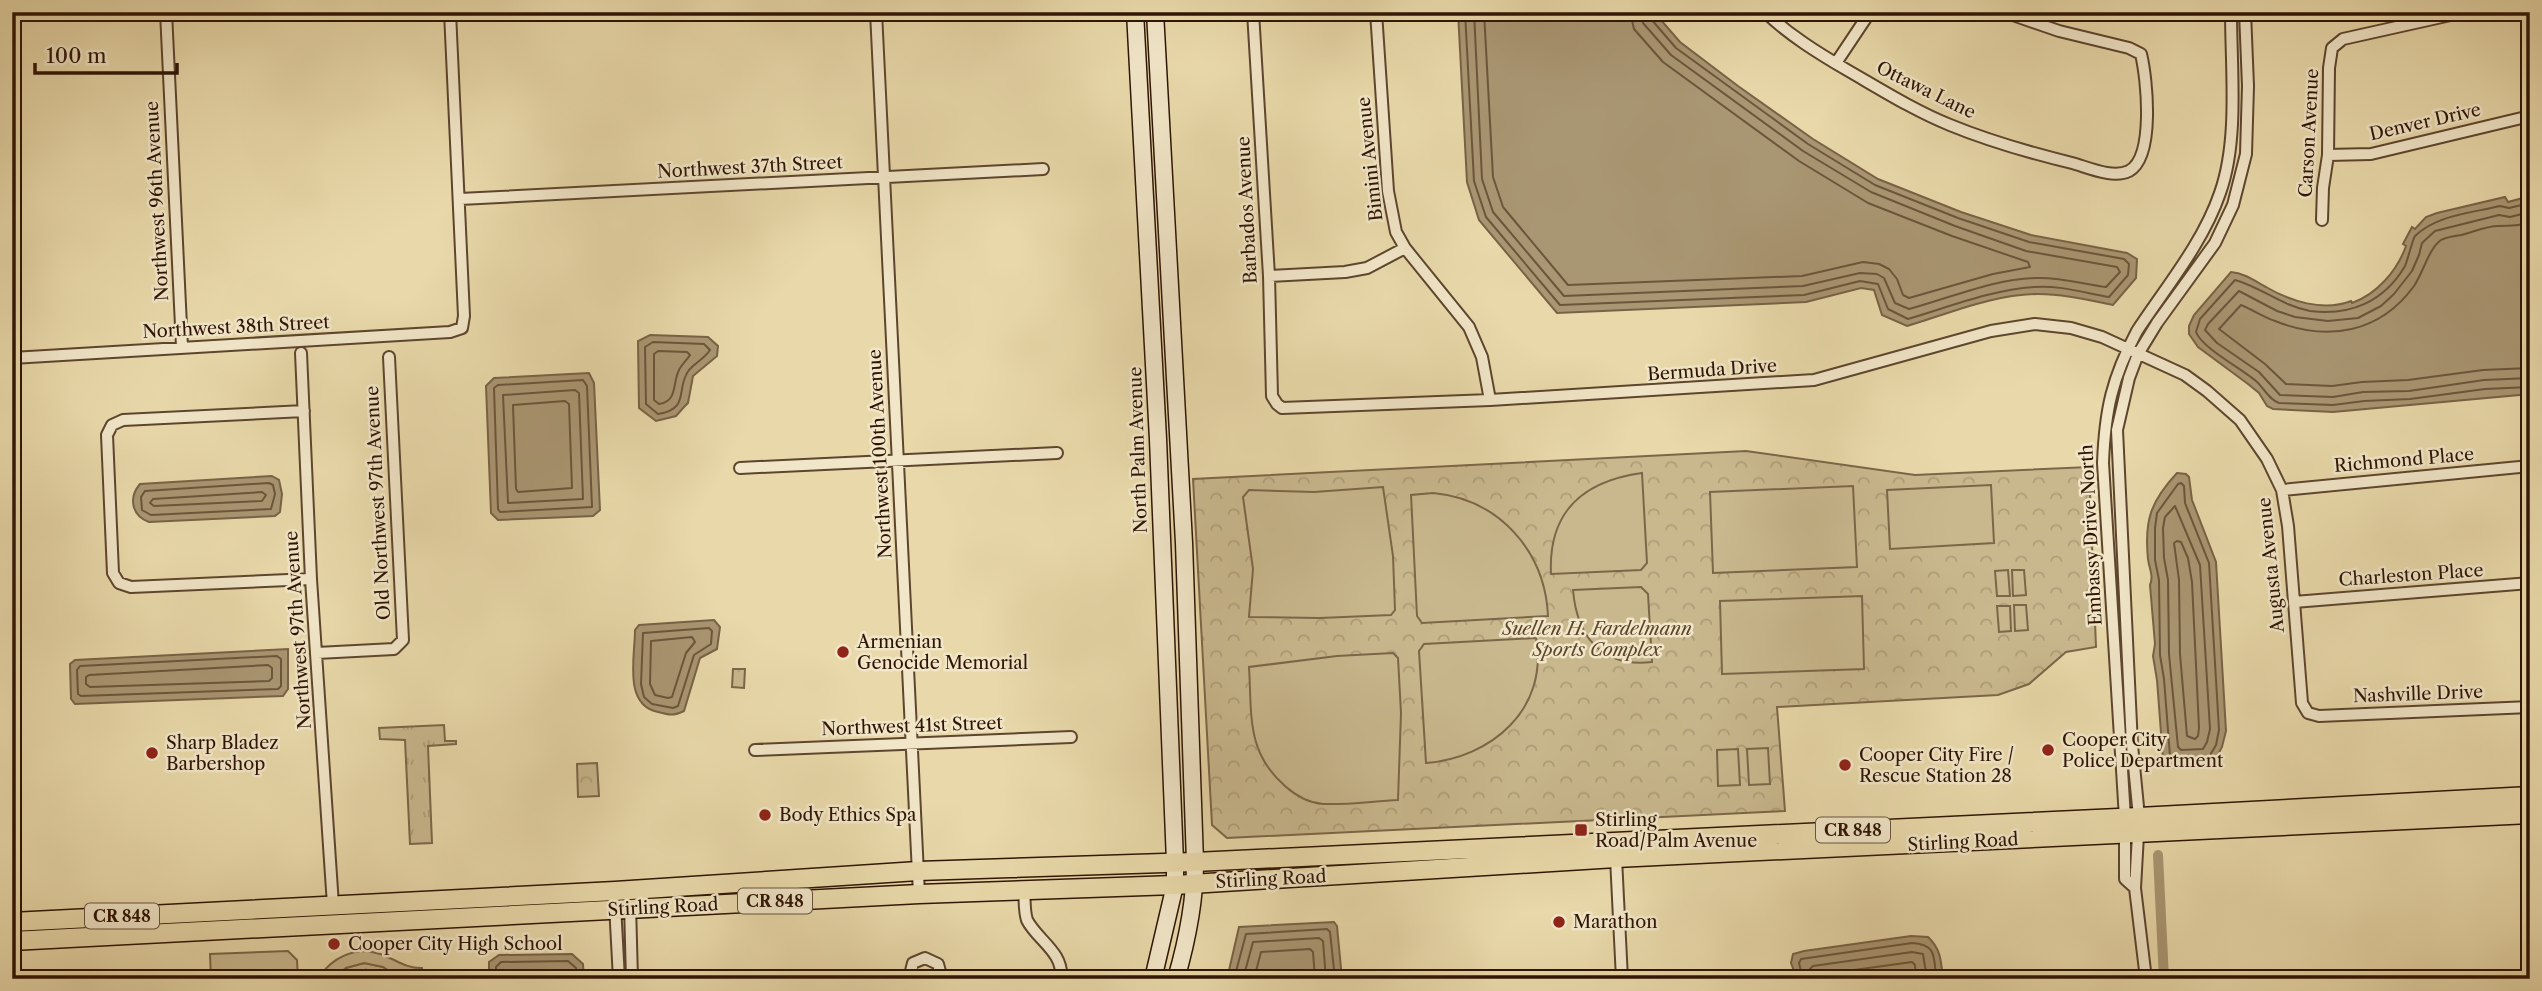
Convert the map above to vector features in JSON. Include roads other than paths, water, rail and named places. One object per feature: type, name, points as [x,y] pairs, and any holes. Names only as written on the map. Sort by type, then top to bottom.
[{"type":"main road","name":"North Palm Avenue","points":[[1135,12],[1158,439],[1175,862],[1175,885],[1153,979]]},
{"type":"main road","points":[[1155,12],[1184,543],[1195,862],[1195,883],[1186,944],[1176,979]]},
{"type":"main road","points":[[1148,260],[1167,258]]},
{"type":"main road","name":"Stirling Road","points":[[12,941],[919,894],[1175,885],[2131,826],[2530,796]]},
{"type":"main road","name":"Stirling Road","points":[[12,922],[622,890],[918,870],[2530,814]]},
{"type":"main road","points":[[449,899],[450,918]]},
{"type":"main road","points":[[200,912],[201,931]]},
{"type":"street","name":"Northwest 96th Avenue","points":[[166,12],[182,347]]},
{"type":"street","points":[[450,12],[460,199]]},
{"type":"street","name":"Northwest 100th Avenue","points":[[876,12],[919,894]]},
{"type":"street","name":"Barbados Avenue","points":[[1253,12],[1269,276],[1272,396],[1277,404]]},
{"type":"street","name":"Bimini Avenue","points":[[1376,12],[1388,191],[1396,232],[1405,248],[1469,327],[1482,357],[1490,400]]},
{"type":"street","name":"Ottawa Lane","points":[[1765,12],[1783,29],[1836,63],[1949,125],[2105,172],[2129,171],[2139,160],[2144,136],[2146,84],[2141,54],[2129,48],[2059,31],[2004,12]]},
{"type":"street","points":[[1836,63],[1870,12]]},
{"type":"street","name":"Embassy Drive North","points":[[2131,826],[2103,463],[2107,404],[2127,349],[2207,224],[2221,192],[2230,133],[2231,12]]},
{"type":"street","name":"Embassy Drive North","points":[[2131,826],[2132,745],[2117,430],[2129,378],[2138,354],[2215,243],[2233,205],[2246,154],[2248,86],[2245,12]]},
{"type":"street","name":"Carson Avenue","points":[[2322,220],[2322,188],[2328,155],[2329,68],[2332,48],[2343,39],[2464,12]]},
{"type":"street","name":"Denver Drive","points":[[2328,155],[2371,154],[2530,116]]},
{"type":"street","name":"Northwest 37th Street","points":[[460,199],[1043,169]]},
{"type":"street","name":"Northwest 38th Street","points":[[12,358],[450,332],[461,328],[464,316],[460,199]]},
{"type":"street","points":[[1269,276],[1345,272],[1367,268],[1405,248]]},
{"type":"street","name":"Bermuda Drive","points":[[1277,404],[1290,409],[1814,380],[1991,331],[2035,324],[2071,328],[2102,337],[2138,354]]},
{"type":"street","name":"Northwest 97th Avenue","points":[[301,353],[333,905]]},
{"type":"street","name":"Augusta Avenue","points":[[2138,354],[2185,375],[2240,419],[2267,459],[2282,490],[2288,526],[2302,703],[2308,713]]},
{"type":"street","name":"Old Northwest 97th Avenue","points":[[317,653],[394,649],[403,640],[389,357]]},
{"type":"street","points":[[304,411],[123,420],[112,425],[107,435],[113,573],[119,583],[131,587],[312,579]]},
{"type":"street","points":[[740,468],[1057,453]]},
{"type":"street","name":"Richmond Place","points":[[2282,490],[2530,467]]},
{"type":"street","name":"Charleston Place","points":[[2294,602],[2530,583]]},
{"type":"street","name":"Nashville Drive","points":[[2308,713],[2319,716],[2530,707]]},
{"type":"street","name":"Northwest 41st Street","points":[[755,750],[1072,737]]},
{"type":"street","points":[[2131,826],[2125,879],[2135,888],[2146,979]]},
{"type":"street","points":[[1616,858],[1622,979]]},
{"type":"street","points":[[622,890],[631,945],[626,977]]},
{"type":"street","points":[[1024,891],[1028,922],[1055,954],[1062,972],[1061,979]]},
{"type":"street","points":[[623,909],[617,955],[626,977]]},
{"type":"street","points":[[617,955],[631,945]]},
{"type":"street","points":[[909,979],[913,963],[925,958],[938,964],[942,979]]},
{"type":"water","points":[[1458,12],[1654,12],[1680,42],[1738,86],[1813,139],[1878,179],[1961,212],[2031,235],[2127,253],[2137,259],[2136,278],[2113,305],[2057,295],[2021,295],[1988,301],[1907,326],[1882,315],[1874,290],[1861,288],[1806,302],[1557,313],[1479,220],[1467,182]]},
{"type":"water","points":[[2530,196],[2530,394],[2333,412],[2273,409],[2267,406],[2259,393],[2198,347],[2189,334],[2194,315],[2231,272],[2245,276],[2285,297],[2307,303],[2352,303],[2378,288],[2392,273],[2412,227],[2415,229],[2426,217],[2505,197],[2508,202]]},
{"type":"water","points":[[650,335],[708,337],[718,346],[717,356],[693,376],[688,403],[676,416],[656,421],[639,408],[638,341]]},
{"type":"water","points":[[589,373],[594,383],[600,510],[593,516],[498,520],[491,513],[486,386],[494,378]]},
{"type":"water","points":[[2177,473],[2189,477],[2192,500],[2216,562],[2226,731],[2222,747],[2213,764],[2169,768],[2163,759],[2153,656],[2155,644],[2147,533],[2155,502]]},
{"type":"water","points":[[272,476],[279,480],[282,494],[280,512],[275,516],[149,522],[139,516],[133,501],[140,484]]},
{"type":"water","points":[[714,620],[720,627],[717,649],[700,658],[684,711],[668,714],[647,708],[635,690],[633,678],[635,630],[639,625]]},
{"type":"water","points":[[288,649],[288,689],[283,696],[75,704],[71,699],[70,664],[75,660]]},
{"type":"water","points":[[1334,922],[1337,926],[1342,979],[1227,979],[1239,927]]},
{"type":"water","points":[[1911,936],[1928,937],[1936,946],[1943,979],[1797,979],[1791,963],[1793,954],[1804,951]]},
{"type":"water","points":[[572,954],[583,964],[584,979],[489,979],[489,962],[499,955]]},
{"type":"waterway","points":[[2158,855],[2164,979]]},
{"type":"place","name":"Armenian Genocide Memorial","points":[[843,652]]},
{"type":"place","name":"Cooper City Police Department","points":[[2048,750]]},
{"type":"place","name":"Sharp Bladez Barbershop","points":[[152,753]]},
{"type":"place","name":"Cooper City Fire / Rescue Station 28","points":[[1845,765]]},
{"type":"place","name":"Body Ethics Spa","points":[[765,815]]},
{"type":"place","name":"Stirling Road/Palm Avenue","points":[[1581,830]]},
{"type":"place","name":"Marathon","points":[[1559,922]]},
{"type":"place","name":"Cooper City High School","points":[[334,944]]},
{"type":"park label","name":"Suellen H. Fardelmann Sports Complex","points":[[1597,639]]}]
